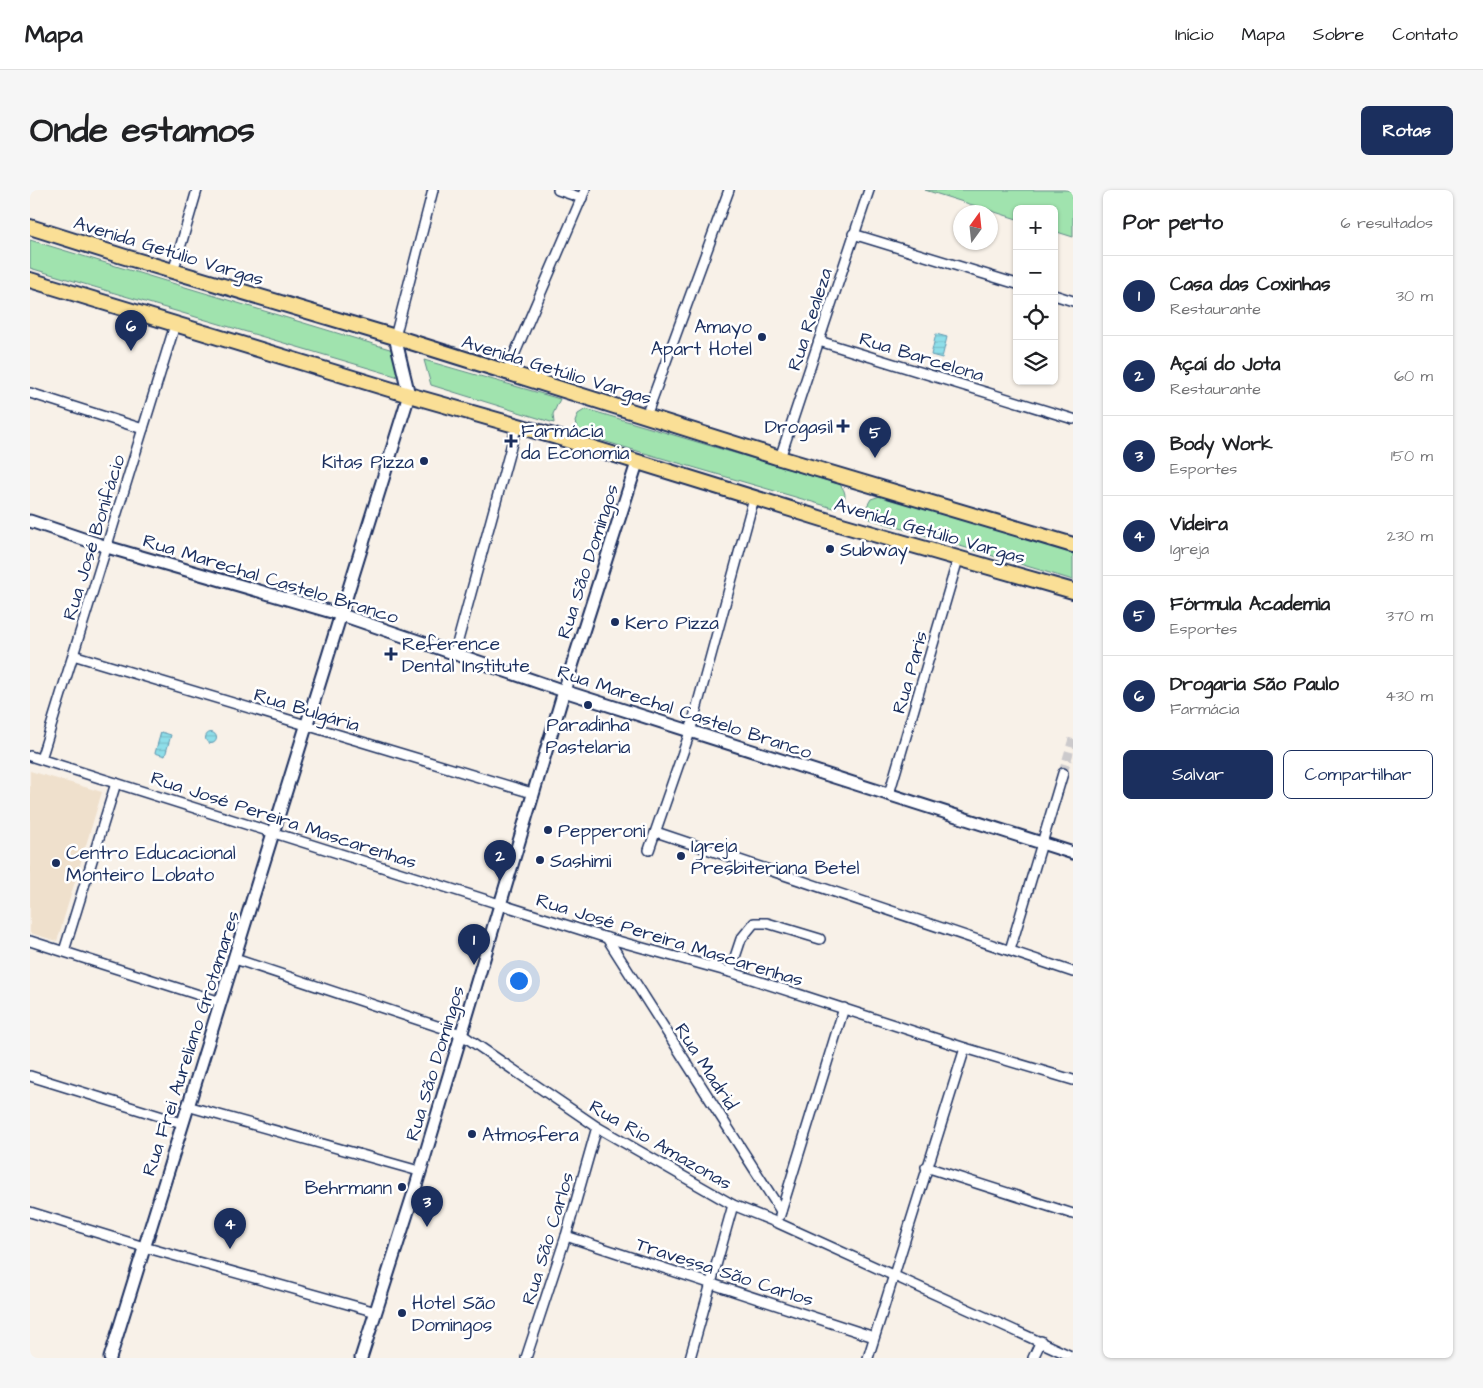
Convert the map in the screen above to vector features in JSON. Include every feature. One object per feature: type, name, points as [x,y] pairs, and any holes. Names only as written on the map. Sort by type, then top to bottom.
[{"type":"main road","name":"Avenida Getúlio Vargas","points":[[30,227],[173,272],[395,337],[506,374],[780,458],[1073,545]]},
{"type":"main road","name":"Avenida Getúlio Vargas","points":[[30,280],[409,396],[517,425],[637,463],[1073,592]]},
{"type":"street","points":[[173,272],[197,190]]},
{"type":"street","points":[[409,396],[395,337],[433,190]]},
{"type":"street","points":[[506,374],[584,194],[558,190]]},
{"type":"street","points":[[646,416],[729,190]]},
{"type":"street","name":"Rua Realeza","points":[[780,458],[869,190]]},
{"type":"street","points":[[853,234],[1013,283]]},
{"type":"street","points":[[1058,296],[1073,301]]},
{"type":"street","name":"Rua José Bonifácio","points":[[41,759],[175,324]]},
{"type":"street","name":"Rua Barcelona","points":[[819,341],[1073,419]]},
{"type":"street","points":[[30,393],[143,429]]},
{"type":"street","name":"Rua Frei Aureliano Grotamares","points":[[110,1358],[409,396]]},
{"type":"street","points":[[454,655],[517,425]]},
{"type":"street","name":"Rua São Domingos","points":[[361,1358],[500,905],[532,793],[637,463]]},
{"type":"street","points":[[649,850],[690,732],[754,498]]},
{"type":"street","name":"Rua Marechal Castelo Branco","points":[[30,521],[107,547],[342,615],[454,655],[564,691],[1073,853]]},
{"type":"street","name":"Rua Paris","points":[[889,794],[958,558]]},
{"type":"street","name":"Rua Bulgária","points":[[73,655],[532,793]]},
{"type":"street","name":"Rua José Pereira Mascarenhas","points":[[30,756],[500,905],[607,938],[730,972],[964,1048],[1073,1080]]},
{"type":"street","points":[[1010,950],[1063,772]]},
{"type":"street","points":[[64,951],[116,784]]},
{"type":"street","points":[[656,832],[1073,972]]},
{"type":"street","points":[[730,972],[741,939],[754,923],[767,923],[820,939]]},
{"type":"street","name":"Rua Madrid","points":[[607,938],[781,1211]]},
{"type":"street","points":[[30,941],[221,1002]]},
{"type":"street","name":"Rua Rio Amazonas","points":[[235,959],[460,1034],[597,1127],[733,1205],[778,1223],[1073,1357]]},
{"type":"street","points":[[778,1223],[844,1008]]},
{"type":"street","points":[[868,1358],[964,1048]]},
{"type":"street","points":[[30,1076],[182,1123]]},
{"type":"street","points":[[187,1106],[419,1171]]},
{"type":"street","name":"Rua São Carlos","points":[[526,1358],[566,1236],[597,1127]]},
{"type":"street","points":[[926,1167],[1073,1214]]},
{"type":"street","points":[[690,1358],[733,1205]]},
{"type":"street","points":[[30,1212],[144,1247],[376,1312]]},
{"type":"street","name":"Travessa São Carlos","points":[[566,1236],[874,1338]]},
{"type":"street","points":[[1033,1358],[1041,1341]]},
{"type":"shaded area","name":"Centro Educacional Monteiro Lobato","points":[[30,771],[102,792],[57,941],[30,933]]},
{"type":"green space","points":[[925,190],[1073,190],[1073,237],[1058,232],[1058,205],[1013,205],[1013,218],[998,213],[998,205],[973,205]]},
{"type":"green space","points":[[30,240],[393,350],[399,377],[30,268]]},
{"type":"green space","points":[[424,360],[560,399],[553,414],[554,423],[431,385]]},
{"type":"green space","points":[[586,409],[839,484],[844,491],[845,498],[841,504],[833,508],[579,434],[575,422],[578,414]]},
{"type":"green space","points":[[880,496],[1073,553],[1073,580],[870,519],[867,506],[871,499]]},
{"type":"water","points":[[936,334],[947,337],[942,358],[931,355]]},
{"type":"water","points":[[161,732],[171,735],[165,756],[155,753]]},
{"type":"water","points":[[211,732],[217,738],[211,744],[205,738]]},
{"type":"tunnel","points":[[1063,773],[1073,739]]},
{"type":"place","name":"Amayo Apart Hotel","points":[[762,337]]},
{"type":"place","name":"Drogaria São Paulo","points":[[131,351]]},
{"type":"place","name":"Drogasil","points":[[843,426]]},
{"type":"place","name":"Farmácia da Economia","points":[[511,441]]},
{"type":"place","name":"Fórmula Academia","points":[[875,458]]},
{"type":"place","name":"Kitas Pizza","points":[[424,461]]},
{"type":"place","name":"Subway","points":[[830,549]]},
{"type":"place","name":"Kero Pizza","points":[[615,622]]},
{"type":"place","name":"Reference Dental Institute","points":[[391,654]]},
{"type":"place","name":"Paradinha Pastelaria","points":[[588,705]]},
{"type":"place","name":"Pepperoni","points":[[548,830]]},
{"type":"place","name":"Igreja Presbiteriana Betel","points":[[681,856]]},
{"type":"place","name":"Sashimi","points":[[540,860]]},
{"type":"place","name":"Centro Educacional Monteiro Lobato","points":[[56,863]]},
{"type":"place","name":"Açaí do Jota","points":[[500,881]]},
{"type":"place","name":"Casa das Coxinhas","points":[[474,965]]},
{"type":"place","name":"Atmosfera","points":[[472,1134]]},
{"type":"place","name":"Behrmann","points":[[402,1187]]},
{"type":"place","name":"Body Work","points":[[427,1227]]},
{"type":"place","name":"Videira","points":[[230,1249]]},
{"type":"place","name":"Hotel São Domingos","points":[[402,1313]]}]
